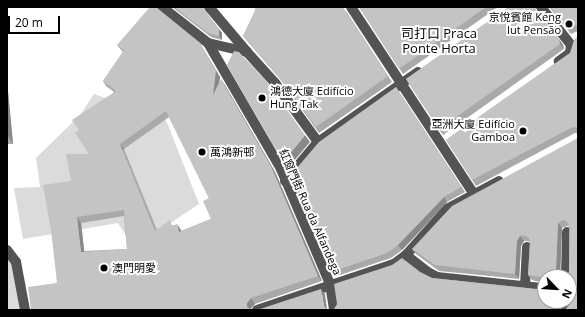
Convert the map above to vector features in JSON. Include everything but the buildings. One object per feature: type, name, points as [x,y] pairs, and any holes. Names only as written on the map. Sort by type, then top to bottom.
[{"type":"street","points":[[162,7],[208,43],[247,52]]},
{"type":"street","points":[[209,7],[275,83],[318,142]]},
{"type":"street","points":[[351,7],[401,83],[444,142],[474,194]]},
{"type":"street","points":[[541,7],[571,47],[570,53],[550,67]]},
{"type":"street","points":[[570,44],[578,37]]},
{"type":"street","name":"紅窗門街 Rua da Alfandega","points":[[208,43],[286,181],[330,284],[334,310]]},
{"type":"street","points":[[286,181],[318,142],[427,65]]},
{"type":"street","points":[[257,310],[330,284],[394,264],[406,255],[447,210],[509,176]]},
{"type":"street","points":[[566,269],[567,232]]},
{"type":"street","points":[[525,286],[527,247]]},
{"type":"street","points":[[7,250],[16,262],[25,310]]},
{"type":"street","points":[[406,255],[437,277],[537,288]]},
{"type":"shaded area","points":[[94,94],[166,120],[199,204],[157,232],[128,239],[118,223],[23,239],[14,188],[40,187],[36,158],[81,114]]},
{"type":"shaded area","points":[[7,258],[12,265],[20,310],[7,310]]},
{"type":"place","name":"京悅賓館 Keng Iut Pensão","points":[[569,24]]},
{"type":"place","name":"鴻德大廈 Edifício Hung Tak","points":[[262,98]]},
{"type":"place","name":"亞洲大廈 Edifício Gamboa","points":[[523,131]]},
{"type":"place","name":"萬鴻新邨","points":[[202,152]]},
{"type":"place","name":"澳門明愛","points":[[104,268]]},
{"type":"district","name":"司打口 Praca Ponte Horta","points":[[439,42]]}]
